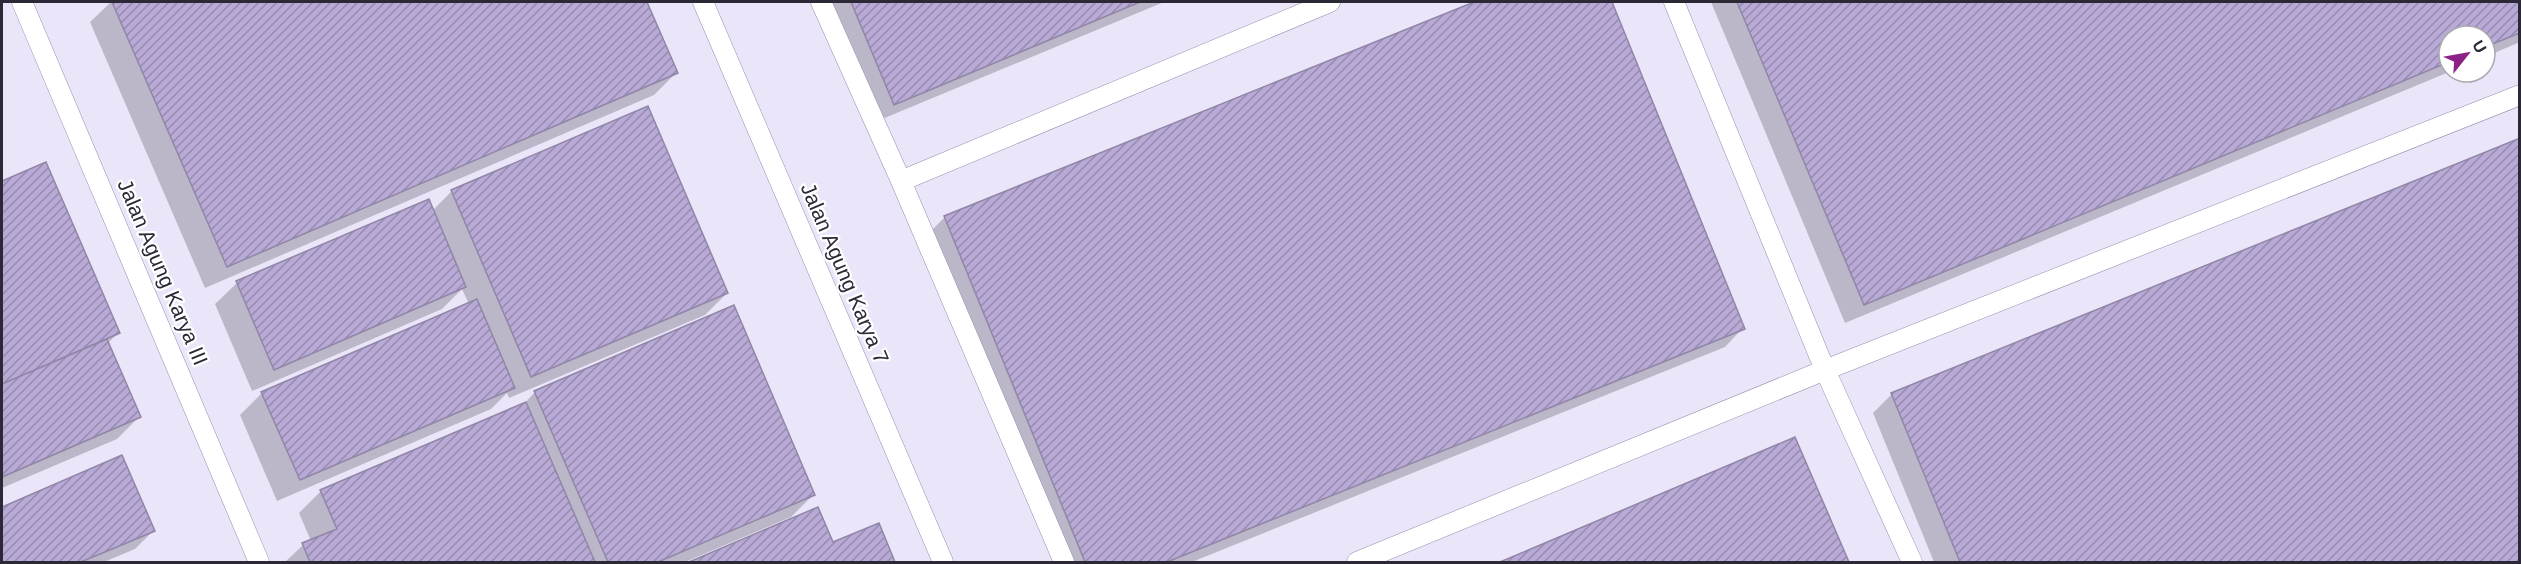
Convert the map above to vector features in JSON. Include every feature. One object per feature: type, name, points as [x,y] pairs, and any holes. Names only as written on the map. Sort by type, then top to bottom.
[{"type":"lane","name":"Jalan Agung Karya III","points":[[22,2],[259,562]]},
{"type":"lane","name":"Jalan Agung Karya 7","points":[[703,2],[943,562]]},
{"type":"lane","points":[[821,2],[901,181],[1064,562]]},
{"type":"lane","points":[[901,181],[1330,2]]},
{"type":"lane","points":[[1674,2],[1825,370],[1912,562]]},
{"type":"lane","points":[[1357,562],[1825,370],[2520,95]]},
{"type":"building","points":[[112,2],[647,2],[678,73],[227,267]]},
{"type":"building","points":[[851,2],[1140,2],[894,105]]},
{"type":"building","points":[[1474,2],[1612,2],[1745,329],[1167,562],[1085,562],[944,216]]},
{"type":"building","points":[[1737,2],[2520,2],[2520,33],[2497,42],[2497,24],[2437,24],[2437,67],[1864,305]]},
{"type":"building","points":[[648,106],[728,293],[531,377],[451,190]]},
{"type":"building","points":[[2520,138],[2520,562],[1960,562],[1891,393]]},
{"type":"building","points":[[46,162],[120,333],[2,384],[2,181]]},
{"type":"building","points":[[429,199],[466,287],[274,370],[236,281]]},
{"type":"building","points":[[477,299],[515,388],[300,480],[261,392]]},
{"type":"building","points":[[734,305],[815,495],[658,562],[608,562],[534,391]]},
{"type":"building","points":[[107,339],[141,417],[2,477],[2,384]]},
{"type":"building","points":[[526,402],[595,562],[310,562],[302,543],[337,529],[320,490]]},
{"type":"building","points":[[1795,437],[1849,562],[1500,562]]},
{"type":"building","points":[[122,455],[155,531],[81,562],[2,562],[2,507]]},
{"type":"building","points":[[818,507],[833,542],[879,523],[895,562],[689,562]]}]
